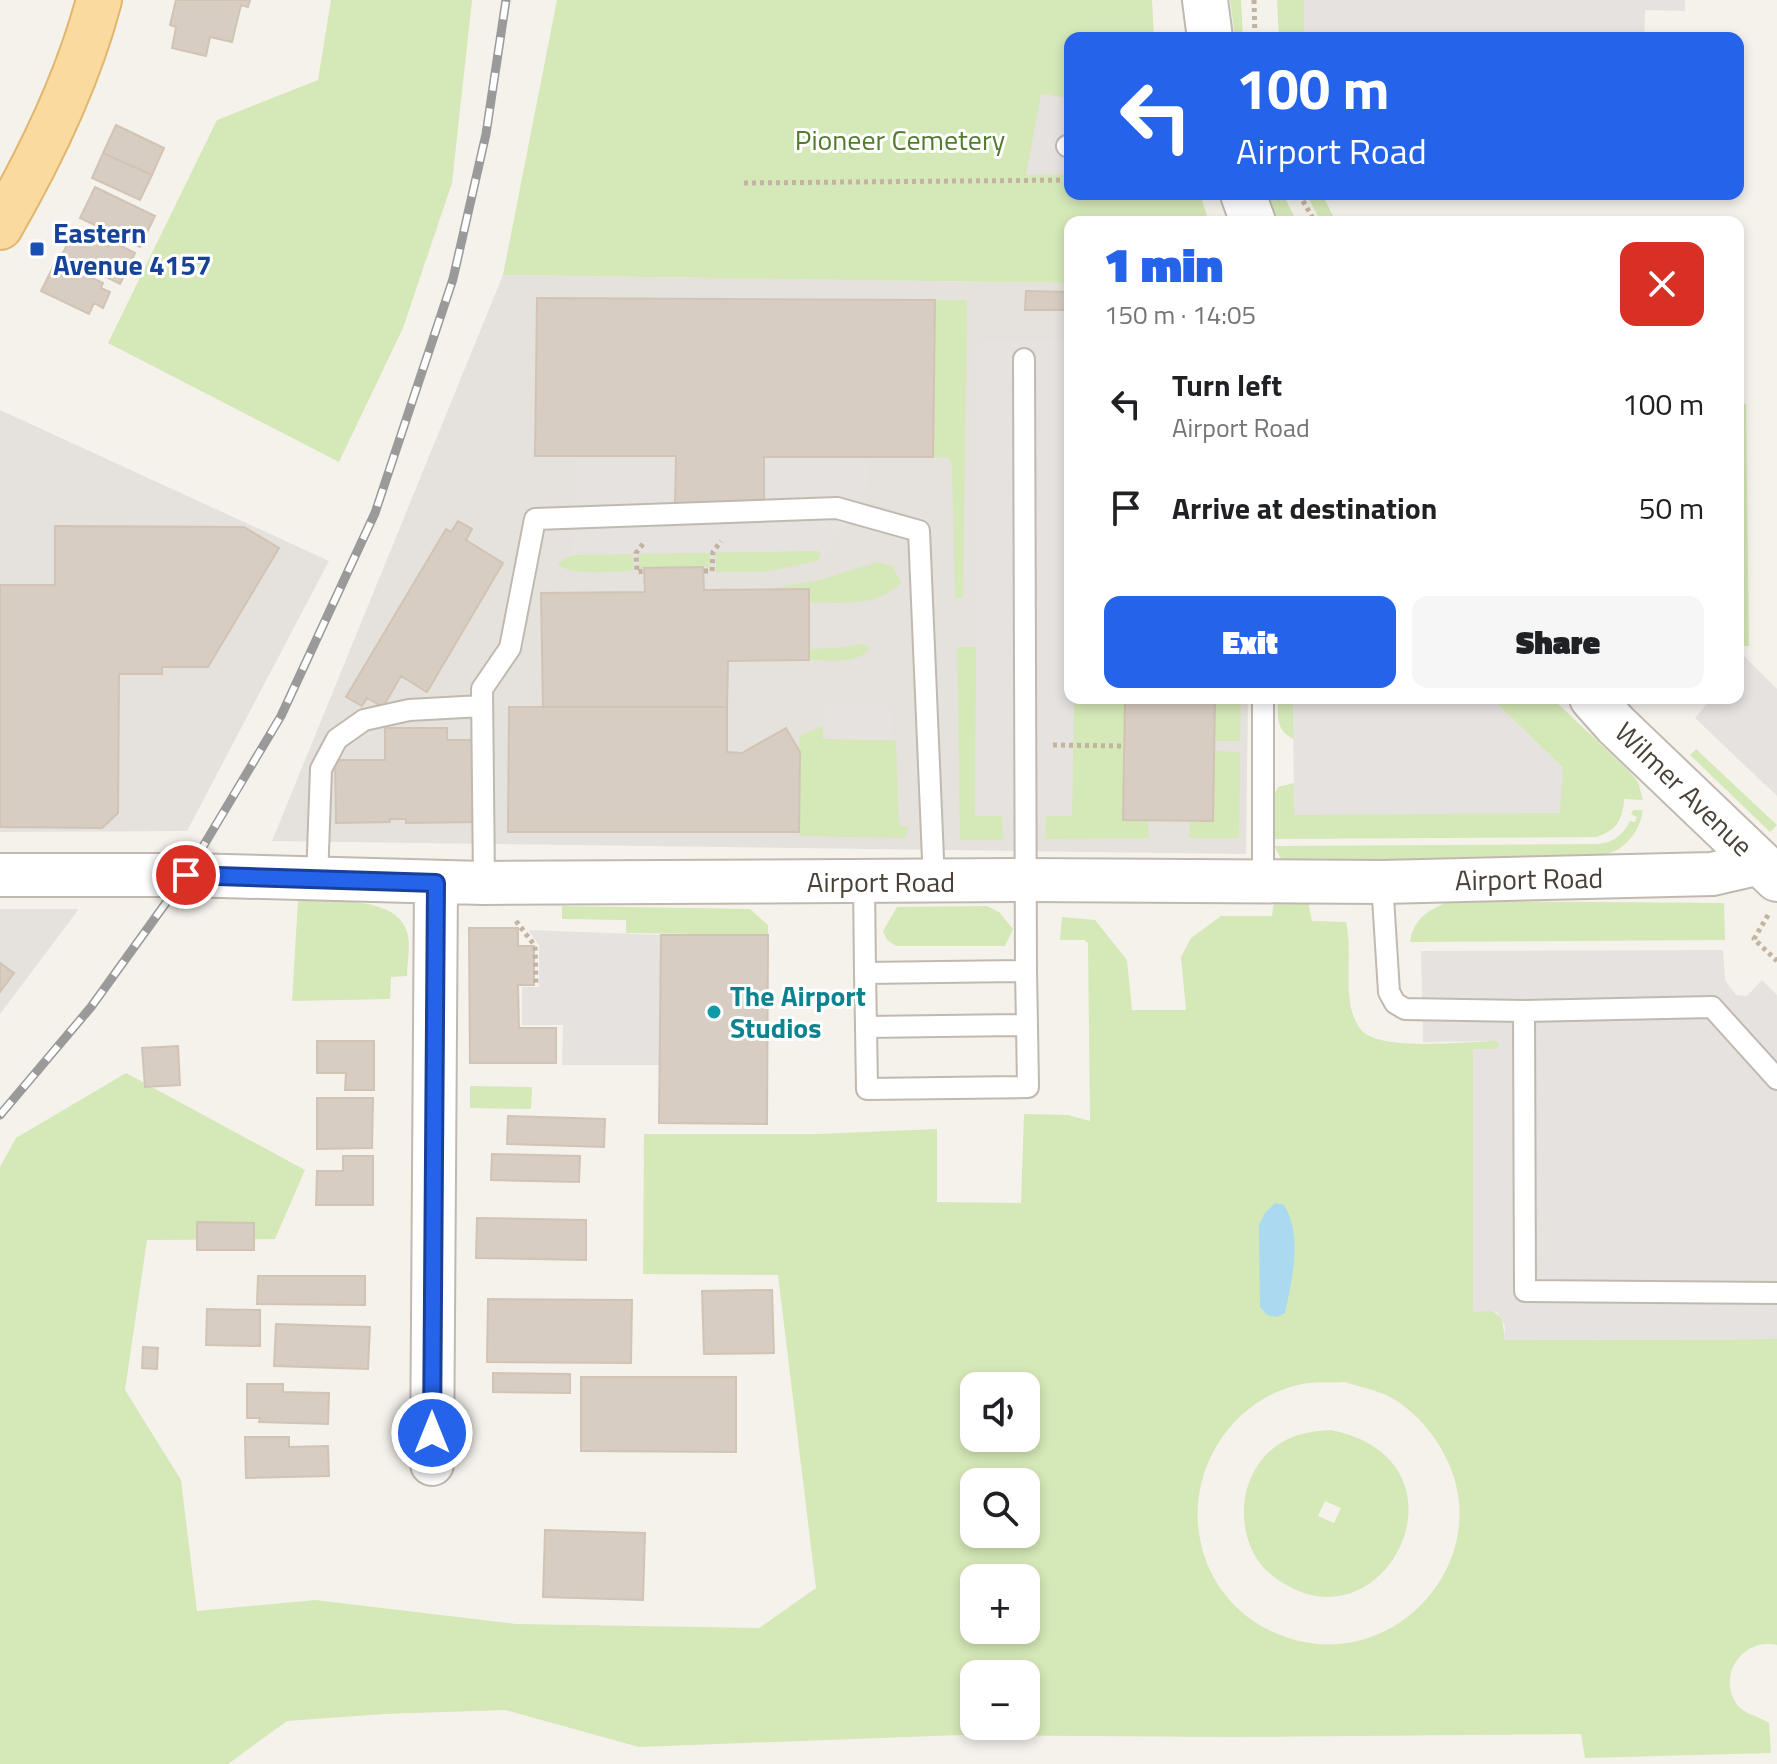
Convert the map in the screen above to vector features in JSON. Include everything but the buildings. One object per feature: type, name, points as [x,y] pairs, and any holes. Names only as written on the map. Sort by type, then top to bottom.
[{"type":"main road","points":[[0,227],[25,185],[61,108],[99,0]]},
{"type":"street","points":[[1205,0],[1209,32]]},
{"type":"street","name":"Wilmer Avenue","points":[[1597,704],[1768,886]]},
{"type":"street","name":"Airport Road","points":[[0,875],[436,883],[864,883],[1025,880],[1382,882],[1712,874],[1768,886]]},
{"type":"street","points":[[432,1464],[436,883]]},
{"type":"lane","points":[[864,883],[867,1089],[1028,1087],[1024,359]]},
{"type":"lane","points":[[484,883],[482,689],[510,648],[535,519],[837,508],[919,531],[934,882]]},
{"type":"lane","points":[[1263,704],[1263,882]]},
{"type":"lane","points":[[317,879],[321,769],[337,739],[364,720],[409,710],[482,706]]},
{"type":"lane","points":[[1382,882],[1389,992],[1395,1003],[1405,1009],[1524,1011],[1712,1007],[1777,1079]]},
{"type":"lane","points":[[865,973],[1026,971]]},
{"type":"lane","points":[[1524,1011],[1525,1291],[1777,1293]]},
{"type":"lane","points":[[866,1027],[1027,1025]]},
{"type":"path","points":[[1254,0],[1255,32]]},
{"type":"path","points":[[744,183],[1064,180]]},
{"type":"path","points":[[704,571],[712,571],[713,552]]},
{"type":"path","points":[[636,553],[637,572],[644,571]]},
{"type":"path","points":[[1051,745],[1124,746]]},
{"type":"path","points":[[1768,886],[1754,939],[1777,961]]},
{"type":"path","points":[[503,920],[515,920],[535,946],[536,985]]},
{"type":"shaded area","points":[[1304,0],[1685,0],[1685,11],[1645,10],[1644,32],[1304,32]]},
{"type":"shaded area","points":[[1041,94],[1064,97],[1064,174],[1026,175]]},
{"type":"shaded area","points":[[503,275],[1064,283],[1064,704],[1248,704],[1246,854],[272,841]]},
{"type":"shaded area","points":[[978,341],[1064,341],[1064,704],[1074,704],[1072,816],[975,816]]},
{"type":"shaded area","points":[[0,410],[329,561],[187,831],[0,832]]},
{"type":"shaded area","points":[[576,456],[676,456],[676,503],[764,503],[764,457],[868,457],[868,482],[847,524],[823,555],[818,551],[571,555]]},
{"type":"shaded area","points":[[1744,656],[1777,689],[1777,796],[1695,718],[1707,704],[1744,704]]},
{"type":"shaded area","points":[[1293,704],[1497,704],[1563,768],[1560,813],[1294,815]]},
{"type":"shaded area","points":[[824,705],[893,706],[892,740],[823,739]]},
{"type":"shaded area","points":[[0,909],[79,909],[0,1014]]},
{"type":"shaded area","points":[[528,930],[661,935],[660,1065],[562,1065],[563,1025],[522,1025],[522,987],[539,987],[539,945]]},
{"type":"shaded area","points":[[1723,950],[1725,980],[1736,995],[1747,996],[1762,980],[1777,995],[1777,1339],[1504,1340],[1505,1326],[1498,1313],[1473,1312],[1473,1049],[1497,1049],[1500,1044],[1496,1041],[1423,1042],[1421,951]]},
{"type":"green space","points":[[331,0],[472,0],[452,183],[403,328],[339,462],[108,343],[217,120],[318,80]]},
{"type":"green space","name":"Pioneer Cemetery","points":[[557,0],[1152,0],[1154,32],[1064,32],[1064,200],[1202,200],[1207,216],[1064,216],[1064,283],[503,275]]},
{"type":"green space","points":[[1230,0],[1241,0],[1243,32],[1234,32]]},
{"type":"green space","points":[[1277,0],[1304,0],[1304,32],[1279,32]]},
{"type":"green space","points":[[1270,200],[1286,200],[1294,216],[1277,216]]},
{"type":"green space","points":[[1309,200],[1325,200],[1333,216],[1318,216]]},
{"type":"green space","points":[[935,300],[967,300],[963,598],[955,598],[952,464],[948,458],[933,457]]},
{"type":"green space","points":[[1744,403],[1746,404],[1749,646],[1744,646]]},
{"type":"green space","points":[[716,551],[821,553],[818,561],[764,572],[716,572]]},
{"type":"green space","points":[[639,552],[710,552],[710,567],[639,568]]},
{"type":"green space","points":[[633,553],[633,571],[585,572],[558,565],[581,554]]},
{"type":"green space","points":[[878,562],[892,566],[901,582],[870,600],[809,603],[808,589],[769,589],[820,580]]},
{"type":"green space","points":[[860,644],[869,650],[856,658],[809,660],[809,649]]},
{"type":"green space","points":[[957,647],[976,647],[975,815],[1002,816],[1003,840],[960,840]]},
{"type":"green space","points":[[1074,704],[1125,704],[1123,819],[1148,820],[1149,838],[1045,839],[1046,816],[1072,816]]},
{"type":"green space","points":[[1215,704],[1241,704],[1240,741],[1214,741]]},
{"type":"green space","points":[[1278,704],[1293,704],[1294,739],[1283,731]]},
{"type":"green space","points":[[1497,704],[1558,704],[1630,772],[1638,782],[1643,800],[1624,799],[1617,824],[1596,837],[1273,839],[1271,801],[1278,787],[1294,783],[1294,815],[1563,768]]},
{"type":"green space","points":[[823,726],[823,739],[896,742],[899,825],[908,827],[906,838],[799,836],[799,736]]},
{"type":"green space","points":[[1696,749],[1777,825],[1770,832],[1690,755]]},
{"type":"green space","points":[[1214,751],[1240,752],[1239,838],[1189,838],[1190,820]]},
{"type":"green space","points":[[1633,810],[1643,810],[1637,828],[1627,842],[1605,854],[1575,859],[1284,864],[1274,846],[1599,844],[1614,840],[1630,821],[1635,822],[1637,817],[1631,814]]},
{"type":"green space","points":[[298,901],[360,903],[390,911],[400,920],[408,937],[407,976],[391,977],[390,999],[292,1001]]},
{"type":"green space","points":[[1450,901],[1724,903],[1725,940],[1410,942],[1419,920]]},
{"type":"green space","points":[[1274,902],[1308,902],[1312,921],[1346,922],[1351,1010],[1362,1031],[1373,1037],[1406,1043],[1497,1041],[1500,1044],[1497,1049],[1474,1049],[1493,1311],[1502,1318],[1505,1340],[1777,1339],[1777,1645],[1765,1644],[1745,1652],[1737,1660],[1730,1681],[1731,1692],[1739,1707],[1769,1723],[1771,1753],[1585,1758],[1581,1734],[1040,1736],[1040,1660],[960,1660],[960,1735],[639,1747],[505,1710],[287,1721],[228,1764],[0,1764],[0,1167],[16,1138],[126,1073],[305,1170],[275,1239],[147,1240],[125,1390],[181,1480],[197,1611],[315,1600],[516,1624],[759,1628],[816,1588],[778,1275],[643,1274],[644,1134],[817,1134],[937,1129],[937,1202],[1021,1203],[1024,1114],[1068,1115],[1090,1121],[1088,943],[1084,940],[1060,940],[1062,917],[1095,920],[1127,960],[1132,1010],[1186,1010],[1181,957],[1191,938],[1221,916],[1272,916]],"holes":[[[1345,1382],[1393,1399],[1425,1426],[1435,1439],[1455,1482],[1459,1525],[1448,1566],[1425,1600],[1393,1627],[1354,1642],[1311,1643],[1253,1621],[1222,1591],[1208,1566],[1200,1539],[1198,1512],[1201,1486],[1209,1461],[1222,1438],[1238,1418],[1259,1402],[1282,1390],[1309,1383]]]},
{"type":"green space","points":[[562,906],[750,909],[768,925],[768,935],[626,933],[626,920],[562,919]]},
{"type":"green space","points":[[987,906],[999,912],[1013,929],[1005,946],[896,946],[887,940],[883,931],[897,907]]},
{"type":"green space","points":[[470,1086],[532,1087],[531,1109],[470,1108]]},
{"type":"green space","points":[[1331,1430],[1375,1447],[1400,1474],[1409,1505],[1404,1538],[1387,1567],[1362,1588],[1330,1597],[1294,1589],[1265,1569],[1250,1544],[1244,1511],[1251,1478],[1270,1451],[1295,1436]],"holes":[[[1325,1501],[1341,1508],[1334,1523],[1318,1516]]]},
{"type":"water","points":[[1275,1203],[1284,1205],[1290,1217],[1295,1244],[1285,1313],[1277,1317],[1267,1315],[1260,1307],[1259,1225],[1264,1214]]},
{"type":"railway","points":[[0,1115],[91,1007],[186,875],[281,716],[375,513],[453,279],[486,134],[506,0]]},
{"type":"place","name":"Eastern Avenue 4157","points":[[37,249]]},
{"type":"place","name":"The Airport Studios","points":[[714,1012]]},
{"type":"route","points":[[186,875],[436,883],[432,1433]]}]
